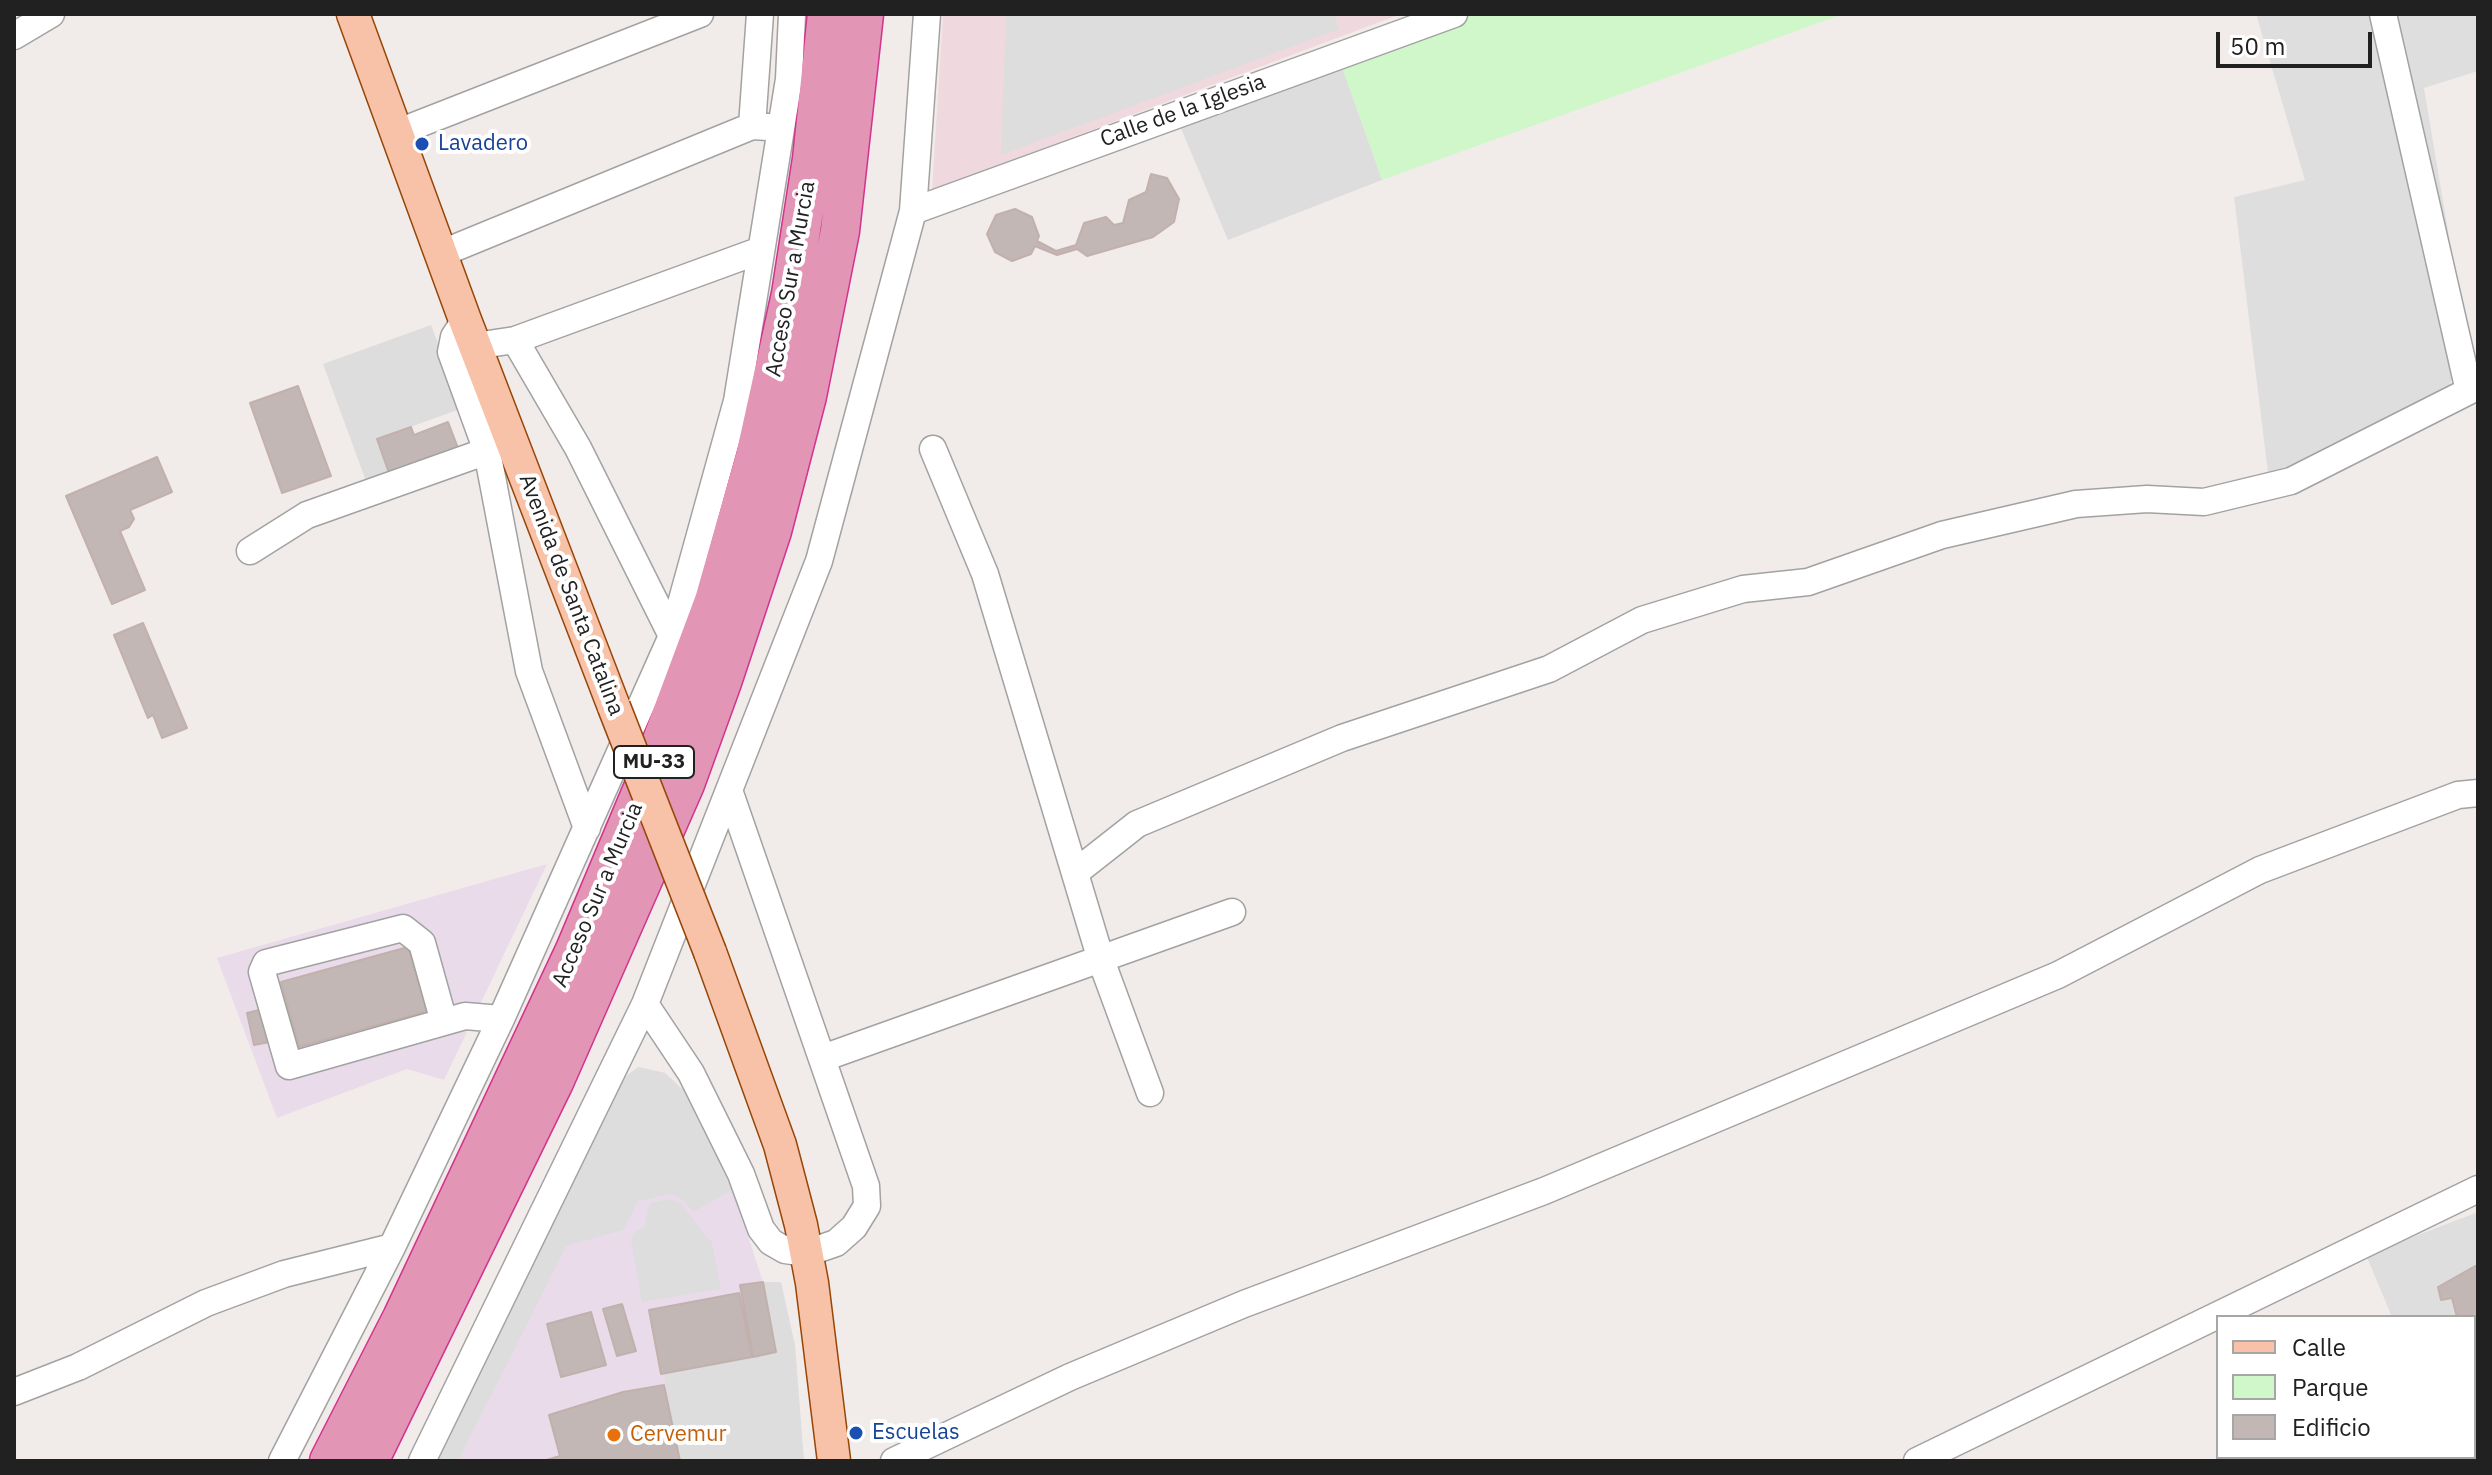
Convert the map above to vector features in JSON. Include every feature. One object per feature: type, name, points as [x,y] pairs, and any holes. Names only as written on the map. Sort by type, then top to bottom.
[{"type":"highway","name":"Acceso Sur a Murcia","points":[[329,1461],[408,1305],[575,950],[621,845],[704,629],[755,457],[791,294],[812,159],[827,14]]},
{"type":"highway","name":"Acceso Sur a Murcia","points":[[369,1461],[554,1082],[685,784],[722,682],[772,531],[807,396],[842,217],[864,14]]},
{"type":"main road","name":"Avenida de Santa Catalina","points":[[353,14],[440,254],[710,952],[780,1145],[807,1253],[834,1461]]},
{"type":"street","points":[[14,36],[51,14]]},
{"type":"street","points":[[396,133],[700,14]]},
{"type":"street","points":[[422,1461],[645,1004],[819,561],[913,211],[927,14]]},
{"type":"street","name":"Calle de la Iglesia","points":[[913,211],[1454,14]]},
{"type":"street","points":[[1076,872],[1137,824],[1342,738],[1549,669],[1642,620],[1743,589],[1808,582],[1942,535],[2076,504],[2147,499],[2204,502],[2291,481],[2469,391],[2383,14]]},
{"type":"street","points":[[282,1461],[392,1247],[501,1019],[672,636],[737,401],[781,128],[792,22],[759,22],[752,126]]},
{"type":"street","points":[[440,254],[752,126],[781,128]]},
{"type":"street","points":[[587,828],[529,671],[487,451],[451,352],[454,337],[470,333],[515,340],[761,250]]},
{"type":"street","points":[[515,340],[578,448],[672,636]]},
{"type":"street","points":[[933,449],[985,574],[1101,960],[1150,1093]]},
{"type":"street","points":[[250,551],[307,515],[487,451]]},
{"type":"street","points":[[645,1004],[691,1073],[741,1174],[761,1229],[785,1250],[807,1253],[836,1243],[854,1227],[867,1206],[866,1186],[730,793]]},
{"type":"street","points":[[894,1461],[1070,1377],[1230,1310],[1544,1191],[2058,975],[2260,870],[2458,795],[2478,793]]},
{"type":"street","points":[[823,1058],[1232,912]]},
{"type":"street","points":[[444,1022],[422,943],[403,928],[266,963],[262,972],[289,1066],[444,1022],[465,1016],[501,1019]]},
{"type":"street","points":[[2218,1315],[2478,1189]]},
{"type":"street","points":[[14,1392],[78,1367],[206,1303],[284,1274],[392,1247]]},
{"type":"street","points":[[1917,1461],[2216,1316]]},
{"type":"shaded area","points":[[943,14],[1401,14],[932,190]]},
{"type":"shaded area","points":[[1006,14],[1334,14],[1339,29],[1001,155]]},
{"type":"shaded area","points":[[2256,14],[2478,14],[2478,71],[2424,88],[2465,332],[2449,388],[2269,481],[2234,197],[2305,180]]},
{"type":"shaded area","points":[[1338,56],[1382,180],[1228,240],[1175,114]]},
{"type":"shaded area","points":[[431,325],[463,408],[377,439],[389,473],[366,481],[323,364]]},
{"type":"shaded area","points":[[547,864],[444,1080],[407,1069],[277,1118],[217,958]]},
{"type":"shaded area","points":[[638,1067],[665,1073],[683,1090],[734,1193],[763,1282],[776,1349],[792,1346],[804,1461],[434,1461]]},
{"type":"shaded area","points":[[638,1067],[665,1073],[683,1090],[732,1190],[693,1212],[682,1199],[671,1194],[638,1201],[623,1230],[566,1246],[458,1461],[434,1461],[617,1083]]},
{"type":"shaded area","points":[[669,1199],[680,1203],[712,1243],[721,1289],[642,1302],[631,1240],[635,1231],[644,1228],[650,1203]]},
{"type":"shaded area","points":[[2478,1212],[2478,1380],[2476,1315],[2391,1315],[2366,1255]]},
{"type":"shaded area","points":[[763,1282],[781,1282],[795,1345],[804,1461],[680,1461],[664,1374],[786,1348],[776,1350]]},
{"type":"green space","points":[[1454,14],[1838,16],[1382,180],[1338,56]]},
{"type":"building","points":[[1151,174],[1167,178],[1179,199],[1174,222],[1153,237],[1087,256],[1077,249],[1057,255],[1035,246],[1031,254],[1012,261],[995,252],[987,234],[996,215],[1015,209],[1032,217],[1039,236],[1037,241],[1056,251],[1076,245],[1084,223],[1106,217],[1114,225],[1123,223],[1129,200],[1146,192]]},
{"type":"building","points":[[298,386],[331,476],[282,493],[250,403]]},
{"type":"building","points":[[448,422],[458,448],[389,473],[377,439],[411,427],[414,435]]},
{"type":"building","points":[[157,457],[172,492],[130,510],[134,519],[129,527],[120,531],[145,590],[112,604],[66,496]]},
{"type":"building","points":[[143,623],[187,728],[162,738],[153,715],[148,718],[114,635]]},
{"type":"building","points":[[408,947],[427,1011],[299,1047],[281,982]]},
{"type":"building","points":[[267,1008],[275,1041],[254,1045],[247,1013]]},
{"type":"building","points":[[2477,1265],[2478,1334],[2476,1315],[2456,1315],[2452,1298],[2441,1300],[2438,1287]]},
{"type":"building","points":[[763,1282],[776,1352],[753,1357],[740,1285]]},
{"type":"building","points":[[739,1293],[752,1357],[661,1374],[649,1310]]},
{"type":"building","points":[[622,1304],[636,1351],[617,1356],[603,1309]]},
{"type":"building","points":[[591,1312],[606,1365],[561,1377],[547,1324]]},
{"type":"building","name":"Cervemur","points":[[664,1385],[680,1461],[543,1461],[560,1456],[549,1415],[623,1392]]},
{"type":"place","name":"Lavadero","points":[[422,144]]},
{"type":"place","name":"Escuelas","points":[[856,1433]]},
{"type":"place","name":"Cervemur","points":[[614,1435]]}]
